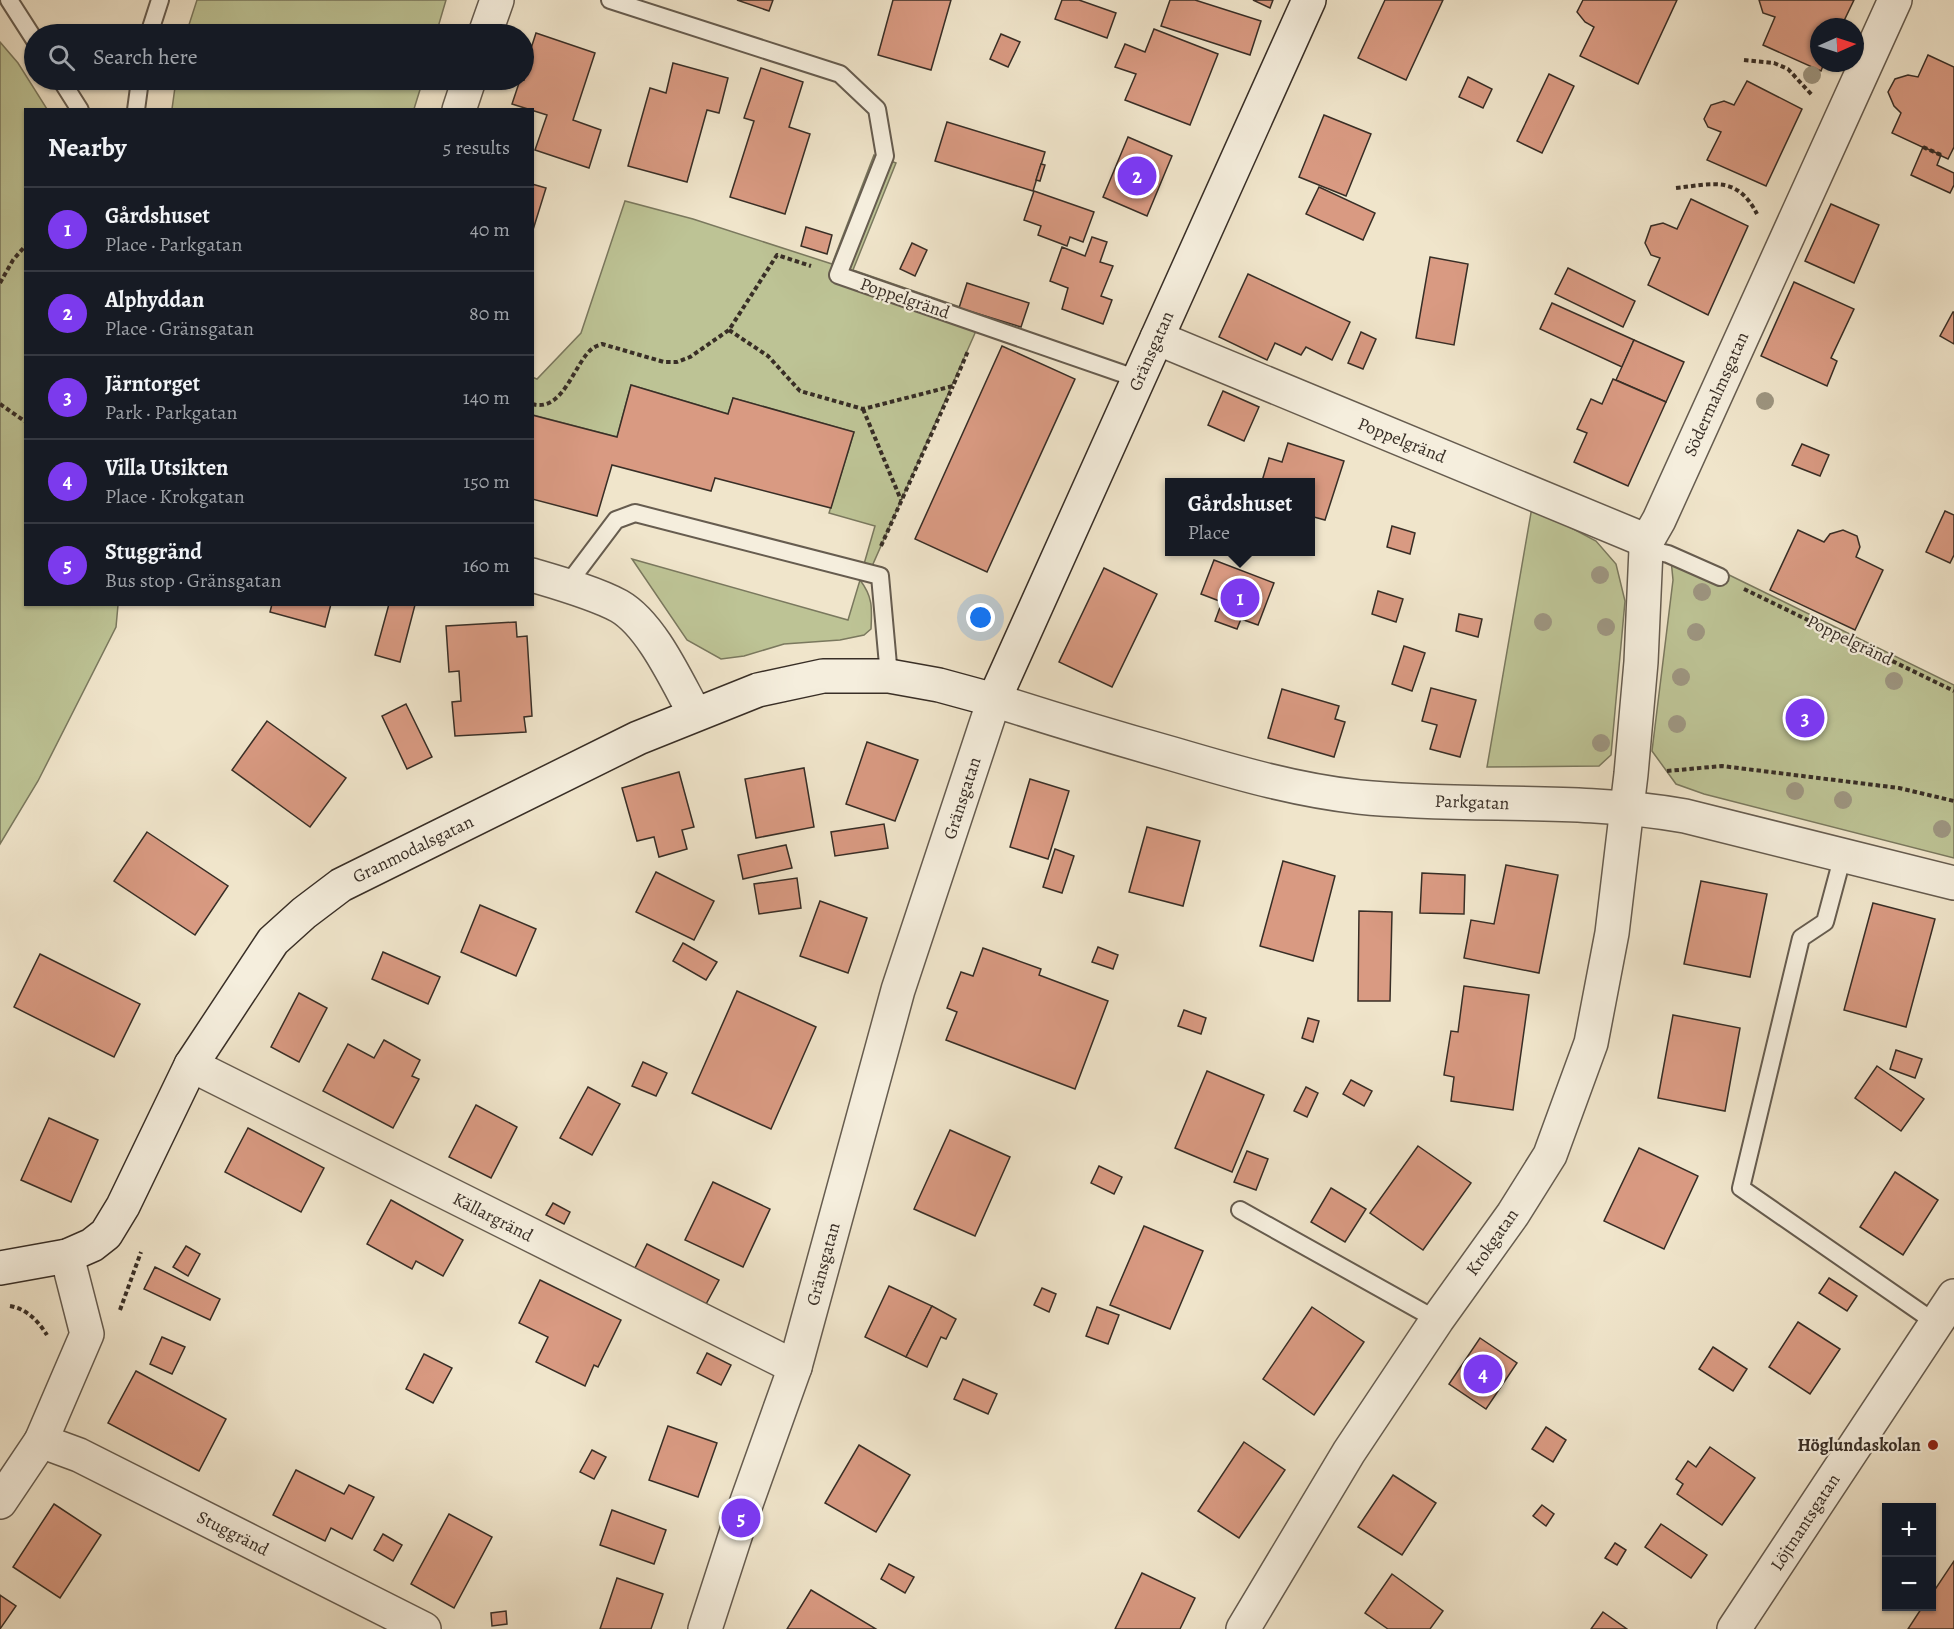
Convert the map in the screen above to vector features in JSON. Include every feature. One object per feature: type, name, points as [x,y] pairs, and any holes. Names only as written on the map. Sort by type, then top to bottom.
[{"type":"street","points":[[489,24],[497,0]]},
{"type":"street","name":"Gränsgatan","points":[[705,1629],[741,1518],[795,1367],[898,990],[994,700],[1309,0]]},
{"type":"street","name":"Södermalmsgatan","points":[[1627,810],[1641,662],[1647,545],[1895,0]]},
{"type":"street","points":[[460,108],[466,90]]},
{"type":"street","name":"Poppelgränd","points":[[1157,338],[1647,545]]},
{"type":"street","points":[[534,576],[567,585],[620,607],[649,633],[695,714]]},
{"type":"street","name":"Granmodalsgatan","points":[[0,1268],[67,1256],[92,1245],[106,1234],[123,1206],[191,1065],[273,941],[304,913],[341,885],[638,738],[758,690],[823,676],[889,676],[939,685],[994,700]]},
{"type":"street","name":"Parkgatan","points":[[994,700],[1272,782],[1358,796],[1660,812],[1685,816],[1954,883]]},
{"type":"street","name":"Krokgatan","points":[[1243,1629],[1349,1452],[1437,1320],[1513,1214],[1550,1155],[1591,1043],[1612,933],[1627,810]]},
{"type":"street","name":"Källargränd","points":[[191,1065],[795,1367]]},
{"type":"street","points":[[0,1502],[41,1440],[87,1334],[67,1256]]},
{"type":"street","name":"Löjtnantsgatan","points":[[1737,1628],[1954,1296]]},
{"type":"street","name":"Stuggränd","points":[[41,1440],[79,1455],[424,1629]]},
{"type":"lane","points":[[9,0],[24,24]]},
{"type":"lane","points":[[152,24],[160,0]]},
{"type":"lane","name":"Poppelgränd","points":[[610,0],[840,74],[878,109],[885,156],[838,275],[1138,379]]},
{"type":"lane","points":[[67,90],[79,108]]},
{"type":"lane","points":[[136,108],[139,90]]},
{"type":"lane","points":[[567,585],[616,520],[635,513],[880,576],[889,676]]},
{"type":"lane","name":"Poppelgränd","points":[[1647,545],[1720,577]]},
{"type":"lane","points":[[1843,855],[1825,922],[1801,938],[1741,1188],[1935,1323]]},
{"type":"lane","points":[[1240,1210],[1437,1320]]},
{"type":"path","points":[[1744,60],[1774,63],[1788,69],[1818,102]]},
{"type":"path","points":[[1923,147],[1941,155]]},
{"type":"path","points":[[1676,188],[1728,184],[1739,190],[1750,201],[1761,221]]},
{"type":"path","points":[[0,283],[13,260],[24,247]]},
{"type":"path","points":[[534,405],[538,406],[553,401],[563,391],[591,349],[602,344],[664,362],[677,362],[690,357],[729,330],[777,255],[838,275]]},
{"type":"path","points":[[869,573],[979,324]]},
{"type":"path","points":[[729,330],[768,356],[800,391],[863,409],[953,386]]},
{"type":"path","points":[[0,405],[24,421]]},
{"type":"path","points":[[863,409],[901,501]]},
{"type":"path","name":"Poppelgränd","points":[[1720,577],[1954,691]]},
{"type":"green space","points":[[197,0],[446,0],[439,24],[189,24]]},
{"type":"green space","points":[[0,42],[24,73],[24,90],[35,90],[46,108],[24,108],[24,606],[118,606],[116,627],[38,781],[0,844]]},
{"type":"green space","points":[[175,90],[420,90],[414,108],[172,108]]},
{"type":"green space","points":[[874,155],[896,163],[853,270],[983,315],[869,573],[862,571],[875,526],[829,513],[854,432],[733,398],[728,414],[631,385],[617,437],[534,415],[534,378],[537,379],[581,333],[625,201],[693,219],[832,264]]},
{"type":"green space","points":[[1532,507],[1596,541],[1616,564],[1625,601],[1611,755],[1599,766],[1487,767]]},
{"type":"green space","points":[[1670,549],[1723,572],[1954,685],[1954,858],[1704,794],[1676,784],[1652,751],[1673,580]]},
{"type":"green space","points":[[632,559],[848,620],[860,580],[871,603],[871,629],[864,635],[840,640],[784,644],[744,656],[721,659],[687,640]]},
{"type":"building","points":[[737,0],[773,0],[769,11]]},
{"type":"building","points":[[893,0],[951,0],[931,70],[878,55]]},
{"type":"building","points":[[1062,0],[1079,0],[1116,13],[1107,38],[1055,19]]},
{"type":"building","points":[[1170,0],[1195,0],[1261,21],[1250,55],[1161,26]]},
{"type":"building","points":[[1253,0],[1273,0],[1270,8]]},
{"type":"building","points":[[1385,0],[1443,0],[1406,80],[1358,58]]},
{"type":"building","points":[[1583,0],[1677,0],[1638,84],[1580,56],[1594,27],[1585,22],[1577,12]]},
{"type":"building","points":[[1759,0],[1854,0],[1845,18],[1810,18],[1810,66],[1763,45],[1775,17],[1763,13]]},
{"type":"building","points":[[1154,29],[1218,54],[1190,125],[1125,100],[1136,74],[1115,67],[1125,44],[1145,52]]},
{"type":"building","points":[[536,33],[595,53],[573,120],[601,130],[589,168],[535,150],[547,115],[534,111],[534,108],[512,104],[517,90],[534,90]]},
{"type":"building","points":[[1001,34],[1020,42],[1008,67],[990,59]]},
{"type":"building","points":[[1928,55],[1954,67],[1954,147],[1948,159],[1892,133],[1901,113],[1894,106],[1888,92],[1895,79],[1908,75],[1918,77]]},
{"type":"building","points":[[673,63],[728,78],[719,113],[707,110],[687,182],[628,166],[650,88],[666,93]]},
{"type":"building","points":[[761,68],[803,82],[789,127],[810,134],[785,214],[730,197],[754,121],[744,118]]},
{"type":"building","points":[[1549,74],[1574,86],[1542,153],[1517,141]]},
{"type":"building","points":[[1468,77],[1492,89],[1483,108],[1459,97]]},
{"type":"building","points":[[1747,81],[1802,109],[1766,186],[1707,160],[1721,132],[1708,127],[1704,119],[1711,105],[1724,101],[1734,105]]},
{"type":"building","points":[[1324,115],[1371,134],[1346,196],[1299,177]]},
{"type":"building","points":[[947,122],[1045,152],[1033,191],[935,161]]},
{"type":"building","points":[[1128,137],[1172,156],[1147,216],[1103,197]]},
{"type":"building","points":[[1923,147],[1941,155],[1937,165],[1954,173],[1954,185],[1950,193],[1911,175]]},
{"type":"building","points":[[1041,164],[1045,165],[1040,181],[1036,180]]},
{"type":"building","points":[[534,185],[546,188],[534,227]]},
{"type":"building","points":[[1319,187],[1375,213],[1363,240],[1306,214]]},
{"type":"building","points":[[1034,191],[1094,212],[1083,242],[1070,237],[1067,246],[1038,235],[1041,226],[1024,220]]},
{"type":"building","points":[[1691,199],[1748,226],[1708,315],[1648,285],[1660,258],[1651,255],[1645,243],[1651,226],[1663,223],[1677,229]]},
{"type":"building","points":[[1831,204],[1879,225],[1854,283],[1805,261]]},
{"type":"building","points":[[806,227],[832,235],[827,254],[801,246]]},
{"type":"building","points":[[1092,237],[1107,242],[1100,262],[1113,266],[1101,296],[1112,300],[1103,324],[1062,309],[1068,288],[1050,281],[1062,247],[1085,256]]},
{"type":"building","points":[[912,243],[927,250],[915,276],[900,269]]},
{"type":"building","points":[[1430,257],[1468,264],[1454,345],[1416,338]]},
{"type":"building","points":[[1568,268],[1635,301],[1623,327],[1555,294]]},
{"type":"building","points":[[1248,274],[1350,322],[1332,360],[1306,347],[1301,355],[1275,343],[1267,360],[1219,337]]},
{"type":"building","points":[[1794,282],[1854,309],[1831,358],[1837,361],[1827,386],[1761,356]]},
{"type":"building","points":[[967,283],[1029,303],[1021,327],[959,308]]},
{"type":"building","points":[[1552,303],[1634,340],[1622,367],[1540,329]]},
{"type":"building","points":[[1954,312],[1954,344],[1940,336]]},
{"type":"building","points":[[1361,332],[1376,339],[1363,369],[1348,363]]},
{"type":"building","points":[[1634,340],[1684,362],[1666,402],[1616,380]]},
{"type":"building","points":[[1002,346],[1075,379],[987,572],[915,539]]},
{"type":"building","points":[[1613,379],[1666,402],[1628,486],[1574,462],[1587,433],[1577,429],[1591,399],[1602,404]]},
{"type":"building","points":[[631,385],[728,414],[733,398],[854,432],[831,508],[715,478],[711,491],[612,465],[597,516],[534,500],[534,416],[617,437]]},
{"type":"building","points":[[1223,391],[1259,407],[1244,441],[1208,425]]},
{"type":"building","points":[[1288,443],[1344,461],[1325,520],[1315,517],[1315,478],[1263,478],[1269,458],[1282,462]]},
{"type":"building","points":[[1802,444],[1829,455],[1820,476],[1792,465]]},
{"type":"building","points":[[1945,511],[1954,515],[1954,555],[1950,563],[1926,552]]},
{"type":"building","points":[[1392,526],[1415,533],[1410,554],[1387,547]]},
{"type":"building","points":[[1798,530],[1824,542],[1830,534],[1843,530],[1857,536],[1860,547],[1856,557],[1883,570],[1855,630],[1770,590]]},
{"type":"building","points":[[1214,560],[1274,583],[1258,625],[1241,619],[1237,629],[1215,621],[1222,602],[1201,594]]},
{"type":"building","points":[[1104,568],[1157,594],[1112,687],[1059,662]]},
{"type":"building","points":[[1378,591],[1403,599],[1396,622],[1372,614]]},
{"type":"building","points":[[272,606],[330,606],[325,627],[270,612]]},
{"type":"building","points":[[388,606],[415,606],[400,662],[375,655]]},
{"type":"building","points":[[1459,614],[1482,619],[1478,637],[1456,631]]},
{"type":"building","points":[[516,622],[517,637],[527,636],[532,716],[524,717],[526,732],[455,736],[452,702],[461,701],[459,671],[449,672],[446,626]]},
{"type":"building","points":[[1404,646],[1425,653],[1412,691],[1392,684]]},
{"type":"building","points":[[1431,688],[1476,700],[1460,757],[1430,749],[1437,725],[1422,721]]},
{"type":"building","points":[[1282,689],[1339,706],[1335,719],[1345,722],[1334,757],[1268,738]]},
{"type":"building","points":[[406,704],[432,757],[407,769],[382,716]]},
{"type":"building","points":[[267,721],[346,778],[310,827],[232,770]]},
{"type":"building","points":[[867,742],[918,760],[895,821],[846,804]]},
{"type":"building","points":[[804,768],[814,827],[756,838],[745,779]]},
{"type":"building","points":[[679,772],[694,827],[682,830],[687,849],[659,857],[654,837],[637,841],[622,788]]},
{"type":"building","points":[[1030,779],[1069,791],[1048,859],[1010,847]]},
{"type":"building","points":[[884,824],[888,848],[835,856],[831,832]]},
{"type":"building","points":[[1147,827],[1200,841],[1183,906],[1129,892]]},
{"type":"building","points":[[147,832],[228,886],[195,935],[114,881]]},
{"type":"building","points":[[786,845],[792,868],[743,879],[738,855]]},
{"type":"building","points":[[1055,849],[1074,856],[1062,893],[1043,887]]},
{"type":"building","points":[[1283,861],[1335,876],[1313,961],[1260,946]]},
{"type":"building","points":[[1506,865],[1558,875],[1539,973],[1464,958],[1471,920],[1494,924]]},
{"type":"building","points":[[656,872],[714,901],[694,940],[636,912]]},
{"type":"building","points":[[1422,873],[1465,875],[1464,914],[1420,913]]},
{"type":"building","points":[[797,878],[801,908],[759,914],[754,884]]},
{"type":"building","points":[[1701,881],[1767,894],[1750,977],[1684,964]]},
{"type":"building","points":[[820,901],[867,918],[848,973],[800,956]]},
{"type":"building","points":[[1873,903],[1935,919],[1906,1027],[1844,1010]]},
{"type":"building","points":[[480,905],[536,929],[516,976],[461,952]]},
{"type":"building","points":[[1359,911],[1392,912],[1390,1001],[1358,1001]]},
{"type":"building","points":[[683,943],[717,962],[706,980],[673,961]]},
{"type":"building","points":[[1098,947],[1118,955],[1113,969],[1092,962]]},
{"type":"building","points":[[983,948],[1041,969],[1039,975],[1108,1001],[1075,1089],[946,1040],[957,1012],[947,1008],[961,972],[973,976]]},
{"type":"building","points":[[383,952],[440,977],[428,1004],[372,979]]},
{"type":"building","points":[[40,954],[140,1004],[114,1057],[14,1007]]},
{"type":"building","points":[[1464,986],[1529,995],[1513,1110],[1451,1101],[1454,1077],[1444,1075],[1451,1031],[1458,1032]]},
{"type":"building","points":[[737,991],[816,1027],[771,1129],[692,1093]]},
{"type":"building","points":[[299,993],[327,1008],[299,1062],[271,1047]]},
{"type":"building","points":[[1184,1010],[1206,1018],[1201,1034],[1178,1026]]},
{"type":"building","points":[[1673,1015],[1740,1028],[1725,1111],[1658,1098]]},
{"type":"building","points":[[1308,1018],[1319,1021],[1313,1042],[1302,1038]]},
{"type":"building","points":[[384,1040],[420,1060],[412,1076],[419,1079],[393,1128],[323,1091],[348,1044],[374,1058]]},
{"type":"building","points":[[1896,1050],[1922,1059],[1915,1078],[1890,1069]]},
{"type":"building","points":[[643,1062],[667,1073],[656,1096],[632,1086]]},
{"type":"building","points":[[1877,1066],[1924,1099],[1901,1131],[1855,1098]]},
{"type":"building","points":[[1207,1071],[1264,1095],[1232,1172],[1175,1148]]},
{"type":"building","points":[[1351,1080],[1372,1091],[1364,1106],[1343,1094]]},
{"type":"building","points":[[588,1087],[620,1104],[592,1155],[560,1138]]},
{"type":"building","points":[[1306,1087],[1318,1093],[1307,1117],[1294,1111]]},
{"type":"building","points":[[476,1105],[517,1127],[491,1178],[449,1157]]},
{"type":"building","points":[[49,1118],[98,1140],[71,1202],[21,1180]]},
{"type":"building","points":[[248,1128],[324,1168],[301,1212],[225,1172]]},
{"type":"building","points":[[950,1130],[1010,1157],[975,1236],[914,1209]]},
{"type":"building","points":[[1418,1146],[1471,1183],[1423,1250],[1370,1213]]},
{"type":"building","points":[[1639,1148],[1698,1176],[1664,1249],[1604,1221]]},
{"type":"building","points":[[1247,1151],[1268,1159],[1256,1190],[1234,1182]]},
{"type":"building","points":[[1099,1166],[1122,1177],[1114,1194],[1091,1183]]},
{"type":"building","points":[[1895,1172],[1938,1200],[1903,1255],[1860,1227]]},
{"type":"building","points":[[713,1182],[770,1209],[743,1267],[685,1240]]},
{"type":"building","points":[[1331,1188],[1366,1209],[1345,1242],[1311,1222]]},
{"type":"building","points":[[391,1200],[463,1240],[443,1276],[416,1261],[412,1269],[367,1244]]},
{"type":"building","points":[[553,1203],[570,1212],[564,1224],[546,1215]]},
{"type":"building","points":[[1144,1226],[1203,1251],[1170,1329],[1110,1305]]},
{"type":"building","points":[[647,1244],[719,1280],[705,1306],[634,1270]]},
{"type":"building","points":[[186,1246],[200,1254],[188,1276],[173,1267]]},
{"type":"building","points":[[155,1267],[220,1299],[210,1320],[144,1289]]},
{"type":"building","points":[[1829,1278],[1857,1296],[1847,1311],[1819,1293]]},
{"type":"building","points":[[540,1280],[621,1320],[598,1367],[594,1365],[585,1386],[536,1362],[548,1337],[519,1323]]},
{"type":"building","points":[[889,1286],[932,1306],[906,1357],[865,1337]]},
{"type":"building","points":[[1042,1288],[1056,1294],[1049,1312],[1034,1305]]},
{"type":"building","points":[[932,1306],[956,1319],[946,1339],[941,1337],[927,1367],[906,1357]]},
{"type":"building","points":[[1097,1307],[1119,1315],[1108,1344],[1086,1336]]},
{"type":"building","points":[[1312,1307],[1364,1342],[1314,1415],[1263,1379]]},
{"type":"building","points":[[1798,1322],[1840,1349],[1810,1394],[1769,1367]]},
{"type":"building","points":[[162,1337],[185,1347],[172,1374],[150,1364]]},
{"type":"building","points":[[1480,1338],[1517,1363],[1486,1409],[1449,1384]]},
{"type":"building","points":[[1713,1347],[1747,1369],[1733,1391],[1699,1369]]},
{"type":"building","points":[[707,1353],[731,1365],[721,1385],[697,1373]]},
{"type":"building","points":[[424,1354],[452,1368],[433,1403],[406,1389]]},
{"type":"building","points":[[136,1371],[226,1419],[199,1471],[108,1423]]},
{"type":"building","points":[[963,1379],[997,1394],[988,1414],[954,1399]]},
{"type":"building","points":[[668,1426],[717,1443],[698,1497],[649,1480]]},
{"type":"building","points":[[1546,1427],[1566,1440],[1553,1462],[1532,1449]]},
{"type":"building","points":[[1244,1442],[1285,1470],[1239,1538],[1198,1511]]},
{"type":"building","points":[[859,1445],[910,1475],[876,1532],[825,1503]]},
{"type":"building","points":[[1710,1447],[1755,1478],[1722,1525],[1677,1494],[1683,1484],[1676,1479],[1688,1461],[1696,1467]]},
{"type":"building","points":[[592,1450],[606,1457],[594,1479],[580,1472]]},
{"type":"building","points":[[296,1470],[344,1494],[349,1485],[374,1497],[352,1539],[331,1528],[325,1541],[273,1515]]},
{"type":"building","points":[[1393,1475],[1436,1503],[1402,1555],[1358,1527]]},
{"type":"building","points":[[54,1504],[101,1535],[60,1598],[13,1567]]},
{"type":"building","points":[[1542,1505],[1554,1514],[1546,1526],[1533,1516]]},
{"type":"building","points":[[612,1510],[666,1530],[654,1564],[600,1545]]},
{"type":"building","points":[[449,1514],[492,1537],[454,1608],[411,1584]]},
{"type":"building","points":[[1661,1524],[1707,1555],[1691,1578],[1645,1547]]},
{"type":"building","points":[[383,1534],[402,1545],[393,1561],[374,1550]]},
{"type":"building","points":[[1615,1543],[1626,1550],[1617,1565],[1605,1558]]},
{"type":"building","points":[[1954,1561],[1954,1629],[1908,1629],[1920,1611],[1936,1611],[1936,1588]]},
{"type":"building","points":[[889,1564],[914,1577],[905,1593],[881,1579]]},
{"type":"building","points":[[1142,1573],[1195,1598],[1180,1629],[1115,1629]]},
{"type":"building","points":[[1392,1574],[1443,1611],[1430,1629],[1388,1629],[1365,1613]]},
{"type":"building","points":[[617,1578],[663,1594],[651,1629],[600,1629]]},
{"type":"building","points":[[811,1590],[876,1629],[787,1629]]},
{"type":"building","points":[[0,1595],[16,1606],[0,1629]]},
{"type":"building","points":[[506,1611],[507,1624],[492,1626],[491,1613]]},
{"type":"building","points":[[1603,1612],[1627,1629],[1591,1629]]},
{"type":"place","name":"Alphyddan","points":[[1137,176]]},
{"type":"place","name":"Gårdshuset","points":[[1240,598]]},
{"type":"place","name":"Järntorget","points":[[1805,718]]},
{"type":"place","name":"Villa Utsikten","points":[[1483,1374]]},
{"type":"place","name":"Höglundaskolan","points":[[1933,1445]]},
{"type":"place","name":"Stuggränd","points":[[741,1518]]}]
